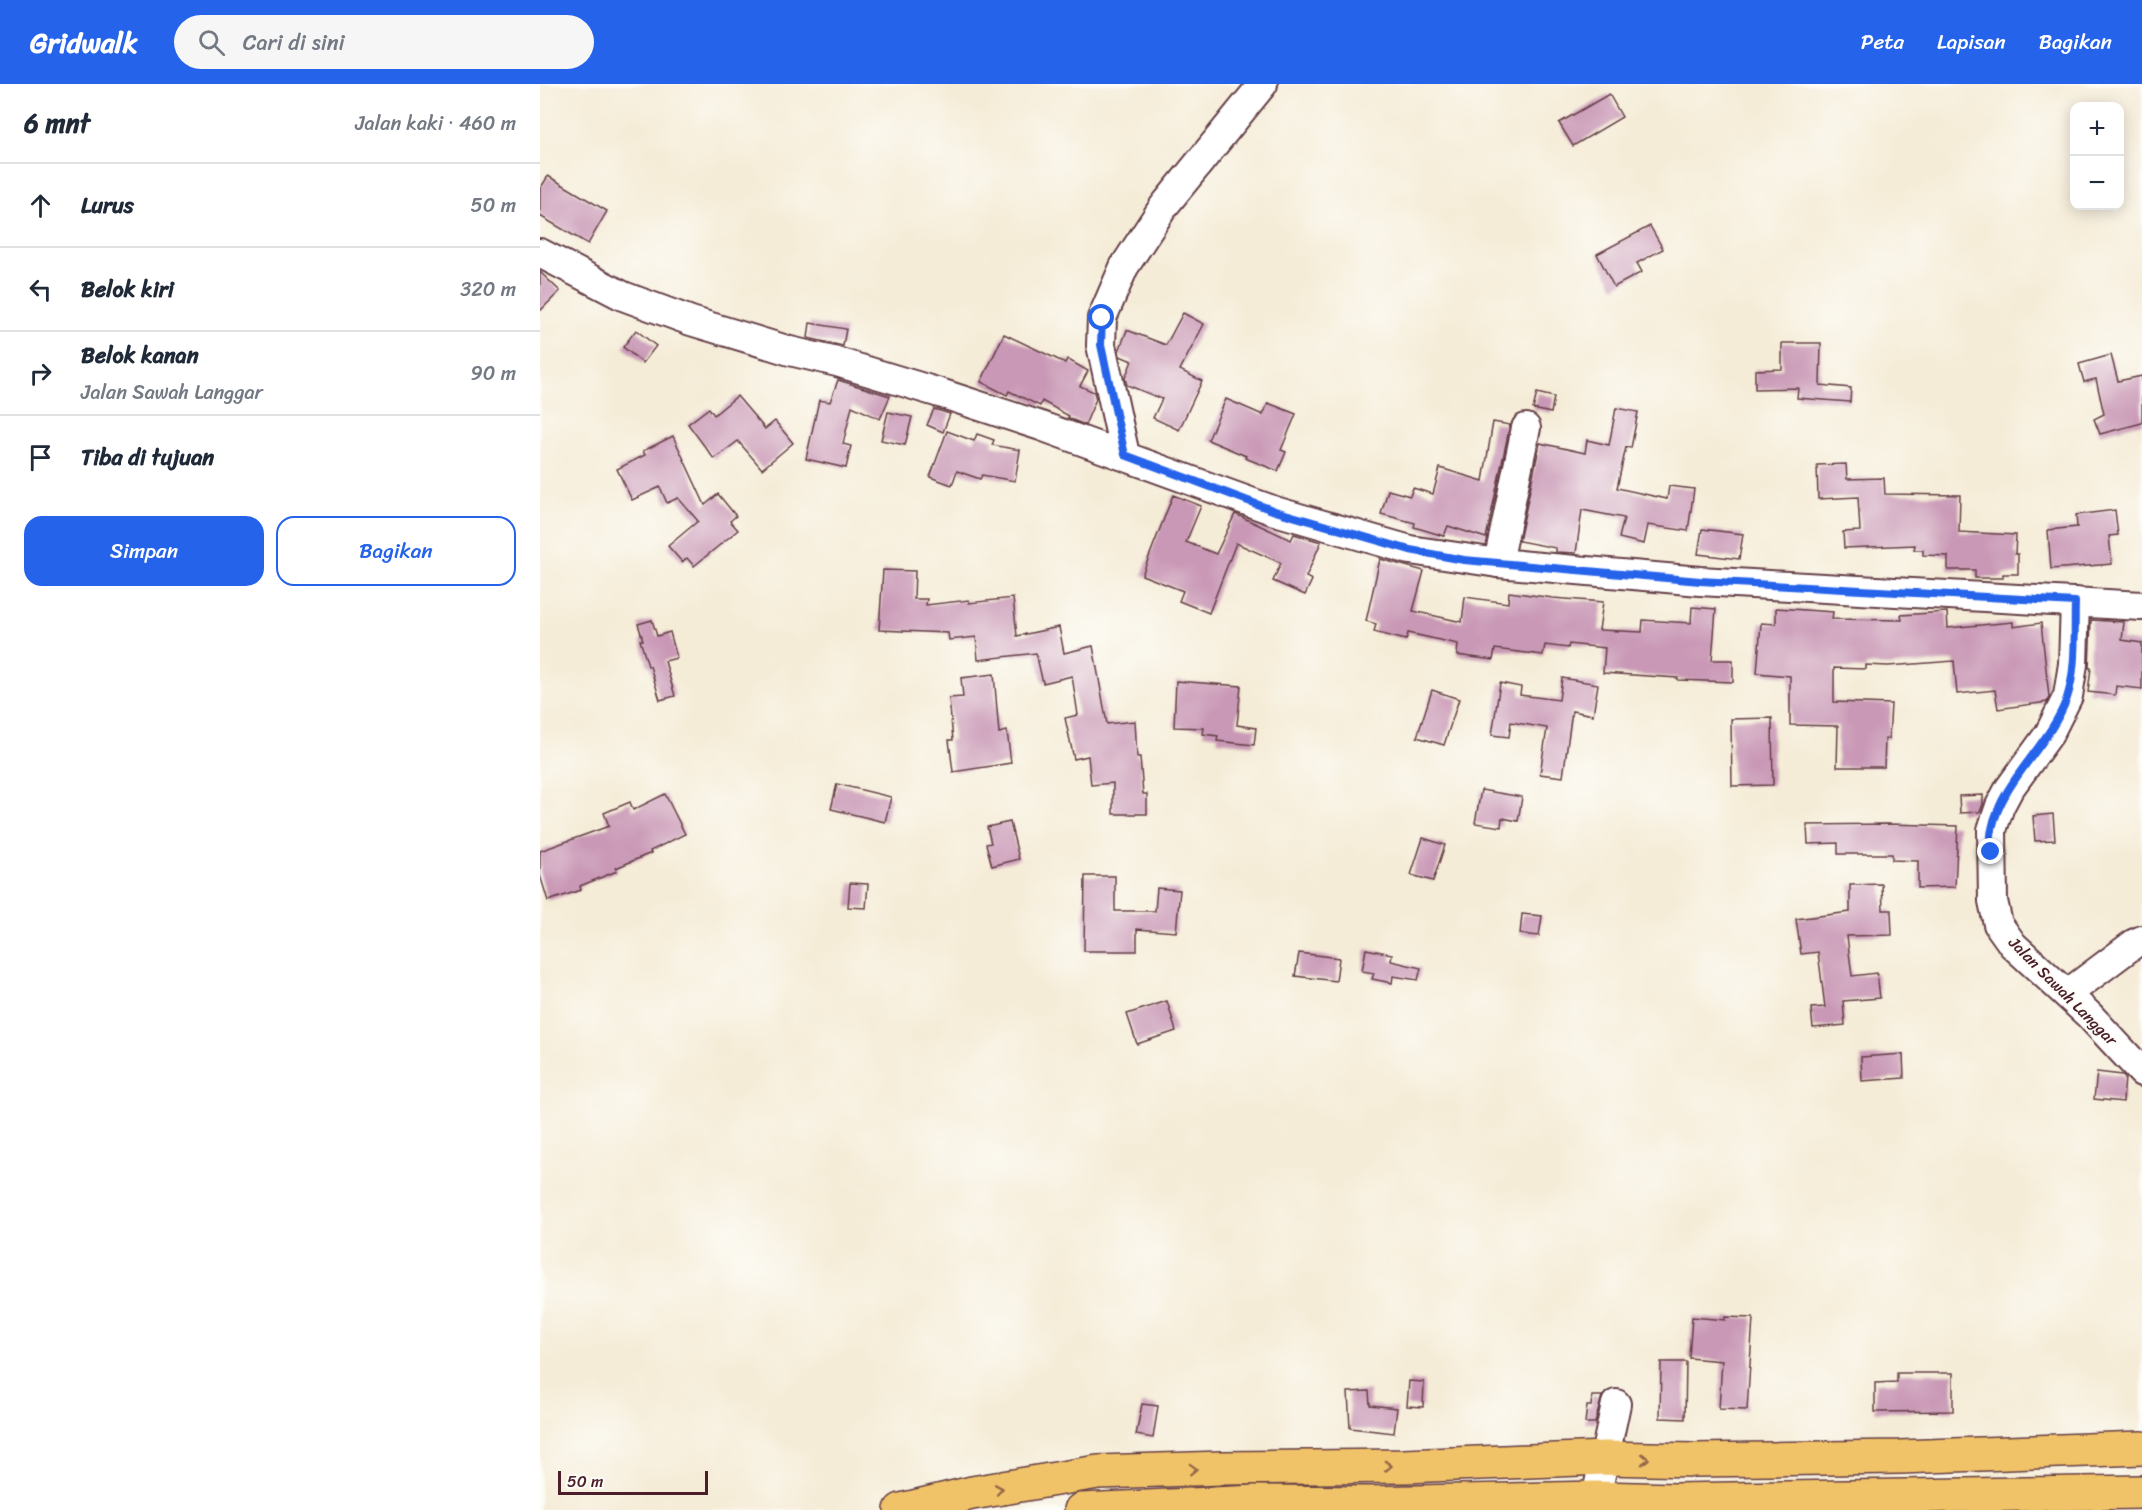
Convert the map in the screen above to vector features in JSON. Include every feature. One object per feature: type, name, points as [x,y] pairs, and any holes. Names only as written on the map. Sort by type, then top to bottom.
[{"type":"highway","points":[[901,1510],[972,1493],[1098,1472],[1404,1466],[1605,1458],[1693,1460],[1900,1457],[2142,1448]]},
{"type":"highway","points":[[1081,1510],[1257,1502],[1368,1503],[1596,1498],[1676,1500],[2142,1492]]},
{"type":"street","points":[[1125,455],[1101,345],[1102,318],[1124,267],[1164,206],[1263,84]]},
{"type":"street","points":[[540,253],[623,296],[691,321],[932,391],[1125,455],[1275,511],[1410,550],[1498,563],[1700,581],[2142,606]]},
{"type":"street","points":[[1498,563],[1526,428]]},
{"type":"street","name":"Jalan Sawah Langgar","points":[[2075,602],[2073,664],[2068,696],[2049,734],[2009,789],[2000,806],[1992,830],[1993,901],[1998,924],[2013,945],[2109,1035],[2142,1072]]},
{"type":"street","points":[[2067,994],[2084,979],[2142,940]]},
{"type":"street","points":[[1596,1498],[1616,1404]]},
{"type":"building","points":[[1609,94],[1622,117],[1573,146],[1559,123]]},
{"type":"building","points":[[548,176],[607,211],[588,244],[540,216],[540,189]]},
{"type":"building","points":[[1650,226],[1663,249],[1637,263],[1642,272],[1614,287],[1597,254]]},
{"type":"building","points":[[540,272],[560,291],[540,311]]},
{"type":"building","points":[[1183,313],[1204,324],[1180,370],[1202,381],[1179,430],[1153,418],[1162,399],[1127,385],[1125,378],[1132,361],[1120,356],[1119,351],[1127,330],[1166,345]]},
{"type":"building","points":[[810,323],[846,329],[843,346],[808,338]]},
{"type":"building","points":[[636,330],[656,346],[643,363],[623,347]]},
{"type":"building","points":[[1004,334],[1065,363],[1067,359],[1088,371],[1080,386],[1094,392],[1096,399],[1085,425],[1068,418],[1069,416],[1042,401],[1040,406],[1009,391],[1007,395],[981,382]]},
{"type":"building","points":[[1782,343],[1821,343],[1820,385],[1851,388],[1850,402],[1797,398],[1798,388],[1755,389],[1755,370],[1782,369]]},
{"type":"building","points":[[2111,355],[2118,381],[2142,376],[2142,423],[2100,434],[2094,419],[2104,414],[2096,379],[2084,382],[2079,364]]},
{"type":"building","points":[[838,380],[890,396],[880,419],[852,406],[843,444],[851,446],[846,468],[806,459],[819,400],[830,402]]},
{"type":"building","points":[[1537,393],[1554,397],[1551,413],[1533,409]]},
{"type":"building","points":[[737,396],[765,429],[775,421],[793,443],[762,469],[738,441],[714,459],[688,424],[709,408],[714,415]]},
{"type":"building","points":[[1226,399],[1263,415],[1268,403],[1296,414],[1281,450],[1286,452],[1278,471],[1208,440]]},
{"type":"building","points":[[1616,408],[1638,412],[1631,448],[1626,447],[1617,488],[1667,499],[1669,486],[1694,489],[1688,531],[1648,525],[1644,544],[1619,538],[1624,518],[1582,510],[1576,553],[1556,552],[1556,548],[1519,541],[1540,443],[1585,453],[1587,440],[1609,445]]},
{"type":"building","points":[[934,409],[950,414],[943,432],[927,425]]},
{"type":"building","points":[[888,412],[912,417],[905,445],[881,440]]},
{"type":"building","points":[[1493,422],[1510,425],[1486,538],[1448,526],[1444,536],[1414,527],[1415,523],[1381,514],[1388,490],[1410,496],[1413,488],[1433,494],[1440,468],[1483,481]]},
{"type":"building","points":[[947,431],[974,441],[977,434],[994,440],[992,445],[1020,450],[1015,481],[982,475],[980,479],[957,471],[952,485],[930,477]]},
{"type":"building","points":[[673,436],[705,505],[718,494],[736,516],[730,521],[738,530],[694,566],[687,558],[682,562],[668,546],[698,521],[678,498],[667,503],[660,487],[632,500],[617,469],[645,455],[643,451]]},
{"type":"building","points":[[1846,464],[1847,479],[1884,478],[1885,494],[1960,495],[1959,532],[2016,535],[2015,554],[2018,554],[2018,574],[2003,574],[2003,578],[1975,578],[1975,570],[1948,570],[1948,556],[1923,555],[1923,550],[1914,550],[1915,545],[1844,548],[1843,532],[1860,531],[1858,497],[1818,499],[1817,465]]},
{"type":"building","points":[[1173,495],[1201,506],[1186,542],[1216,554],[1235,514],[1291,540],[1294,534],[1321,542],[1306,577],[1312,580],[1305,595],[1273,581],[1281,563],[1236,543],[1209,613],[1179,601],[1183,591],[1142,575]]},
{"type":"building","points":[[2115,510],[2118,535],[2109,536],[2112,564],[2051,569],[2048,530],[2077,527],[2076,515]]},
{"type":"building","points":[[1702,529],[1743,534],[1739,559],[1698,554]]},
{"type":"building","points":[[1380,559],[1424,571],[1413,611],[1462,622],[1465,597],[1508,603],[1509,592],[1603,602],[1599,630],[1642,632],[1643,620],[1691,623],[1692,607],[1716,609],[1712,660],[1733,660],[1733,682],[1678,680],[1678,678],[1603,673],[1605,648],[1569,644],[1568,648],[1545,645],[1543,655],[1495,649],[1493,660],[1457,655],[1458,644],[1408,633],[1406,640],[1374,632],[1376,624],[1366,621]]},
{"type":"building","points":[[883,570],[915,571],[914,599],[927,599],[926,605],[1013,598],[1017,636],[1059,627],[1064,653],[1093,646],[1107,724],[1135,721],[1137,757],[1140,757],[1143,794],[1147,794],[1147,814],[1113,814],[1113,783],[1091,785],[1088,756],[1074,759],[1065,718],[1078,715],[1072,676],[1043,683],[1036,653],[978,660],[976,637],[949,640],[948,633],[879,630]]},
{"type":"building","points":[[1776,608],[1833,612],[1832,619],[1902,620],[1901,615],[1947,612],[1948,628],[2013,622],[2013,627],[2041,623],[2049,697],[2047,702],[1998,709],[1995,690],[1957,694],[1954,661],[1888,666],[1866,665],[1866,669],[1834,668],[1834,702],[1891,704],[1889,739],[1885,739],[1884,767],[1837,767],[1838,726],[1790,725],[1790,676],[1757,673],[1761,623],[1776,624]]},
{"type":"building","points":[[652,620],[657,636],[670,632],[677,658],[665,661],[675,696],[660,700],[640,640],[643,640],[638,624]]},
{"type":"building","points":[[2091,620],[2124,622],[2122,640],[2142,643],[2142,689],[2116,686],[2115,695],[2088,692],[2091,668],[2089,668]]},
{"type":"building","points":[[994,674],[999,733],[1007,731],[1011,763],[953,772],[949,740],[953,740],[949,698],[963,697],[961,678]]},
{"type":"building","points":[[1562,678],[1598,684],[1593,715],[1572,711],[1563,777],[1540,774],[1547,728],[1511,722],[1509,737],[1492,735],[1500,683],[1521,687],[1520,695],[1559,700]]},
{"type":"building","points":[[1176,681],[1241,686],[1237,725],[1256,728],[1254,745],[1217,741],[1218,736],[1203,734],[1204,728],[1174,727]]},
{"type":"building","points":[[1432,690],[1459,699],[1444,745],[1417,737]]},
{"type":"building","points":[[1772,718],[1773,785],[1732,786],[1731,719]]},
{"type":"building","points":[[837,784],[891,797],[885,822],[831,809]]},
{"type":"building","points":[[1481,790],[1522,797],[1518,821],[1502,818],[1501,827],[1475,823]]},
{"type":"building","points":[[665,794],[685,834],[650,851],[651,853],[616,868],[617,871],[580,886],[581,890],[548,901],[540,875],[540,851],[609,826],[604,813],[630,802],[633,810]]},
{"type":"building","points":[[1983,795],[1980,812],[1960,813],[1959,796]]},
{"type":"building","points":[[2053,814],[2055,840],[2035,841],[2033,816]]},
{"type":"building","points":[[1010,822],[1019,859],[992,866],[986,844],[991,843],[987,827]]},
{"type":"building","points":[[1807,825],[1958,826],[1955,887],[1918,888],[1918,861],[1892,860],[1892,854],[1838,854],[1838,843],[1808,844]]},
{"type":"building","points":[[1423,838],[1445,845],[1433,881],[1411,875]]},
{"type":"building","points":[[1085,876],[1115,876],[1115,911],[1155,911],[1157,888],[1180,890],[1176,932],[1137,929],[1137,951],[1084,951]]},
{"type":"building","points":[[850,883],[868,884],[866,908],[848,907]]},
{"type":"building","points":[[1882,884],[1883,910],[1891,910],[1892,935],[1847,936],[1852,976],[1877,973],[1880,998],[1843,1001],[1845,1025],[1813,1028],[1811,1008],[1825,1007],[1818,952],[1801,954],[1796,919],[1850,912],[1850,885]]},
{"type":"building","points":[[1522,914],[1542,916],[1539,936],[1520,934]]},
{"type":"building","points":[[1366,949],[1392,954],[1391,961],[1421,968],[1418,980],[1393,976],[1392,983],[1372,979],[1374,973],[1362,971]]},
{"type":"building","points":[[1299,953],[1339,958],[1336,981],[1295,976]]},
{"type":"building","points":[[1167,1001],[1176,1031],[1137,1044],[1127,1014]]},
{"type":"building","points":[[1903,1054],[1904,1078],[1862,1081],[1861,1057]]},
{"type":"building","points":[[2097,1072],[2122,1075],[2125,1078],[2123,1102],[2094,1099]]},
{"type":"building","points":[[1692,1317],[1725,1320],[1725,1317],[1753,1318],[1747,1410],[1719,1409],[1722,1361],[1689,1358]]},
{"type":"building","points":[[1661,1362],[1686,1362],[1685,1419],[1660,1418]]},
{"type":"building","points":[[1897,1373],[1953,1373],[1953,1411],[1875,1412],[1875,1383],[1897,1382]]},
{"type":"building","points":[[1409,1381],[1424,1382],[1423,1407],[1407,1406]]},
{"type":"building","points":[[1369,1391],[1370,1405],[1397,1408],[1394,1433],[1350,1428],[1348,1392]]},
{"type":"building","points":[[1592,1396],[1602,1396],[1595,1423],[1585,1423],[1587,1406],[1591,1406]]},
{"type":"building","points":[[1142,1404],[1158,1406],[1153,1438],[1136,1435]]},
{"type":"route","points":[[1102,318],[1101,345],[1125,455],[1275,511],[1410,550],[1464,560],[1700,581],[2075,602],[2073,664],[2068,696],[2049,734],[2009,789],[2000,806],[1992,830],[1991,852]]}]
